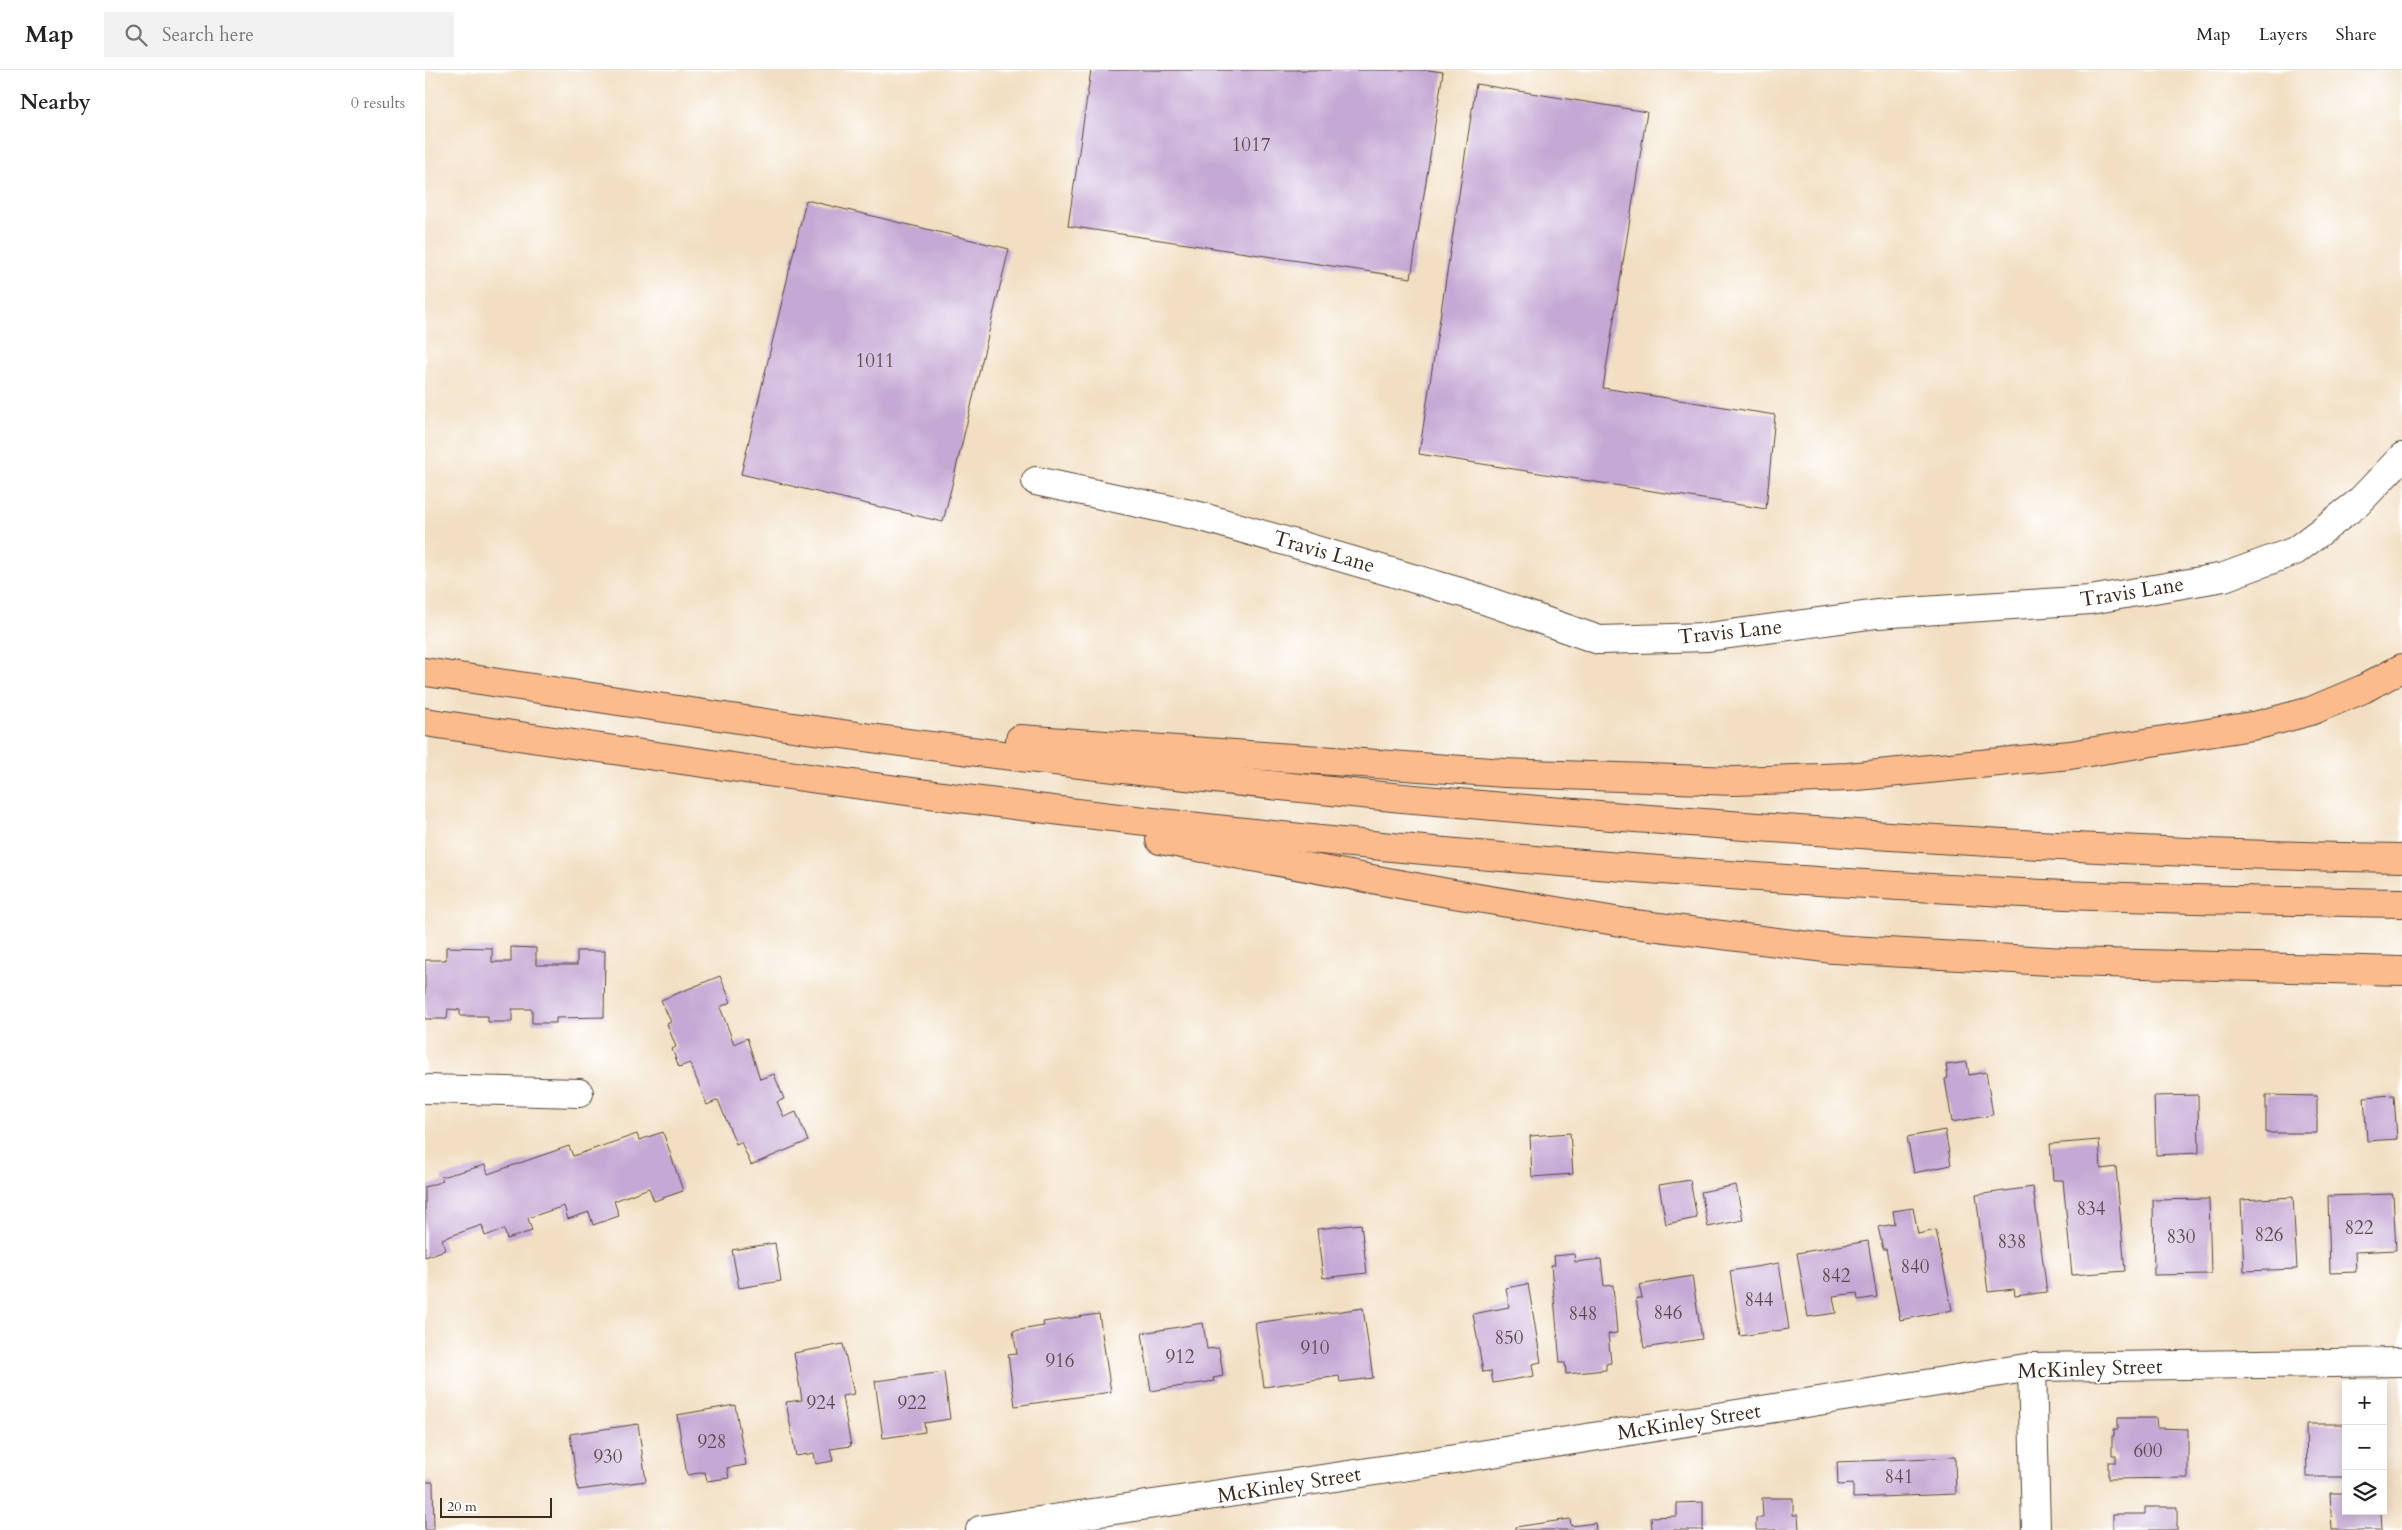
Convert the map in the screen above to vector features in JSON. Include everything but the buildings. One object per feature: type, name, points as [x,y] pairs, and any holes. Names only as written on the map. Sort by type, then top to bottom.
[{"type":"highway","points":[[738,719],[1505,773],[1734,781],[1848,777],[1981,764],[2070,754],[2258,725],[2311,711],[2363,689],[2402,668]]},
{"type":"highway","points":[[425,672],[738,719],[936,746],[1206,779],[1608,816],[2029,845],[2300,857],[2402,858]]},
{"type":"highway","points":[[425,722],[933,796],[1340,842],[1666,870],[2026,893],[2402,903]]},
{"type":"highway","points":[[933,796],[1448,893],[1627,923],[1833,949],[1940,956],[2402,971]]},
{"type":"street","name":"Travis Lane","points":[[1036,481],[1208,519],[1470,595],[1599,640],[1708,637],[1877,614],[2090,600],[2224,577],[2295,551],[2358,503],[2402,457]]},
{"type":"street","points":[[425,1089],[579,1093]]},
{"type":"street","name":"McKinley Street","points":[[980,1530],[1442,1461],[2032,1367],[2402,1362]]},
{"type":"street","points":[[2032,1367],[2036,1530]]}]
